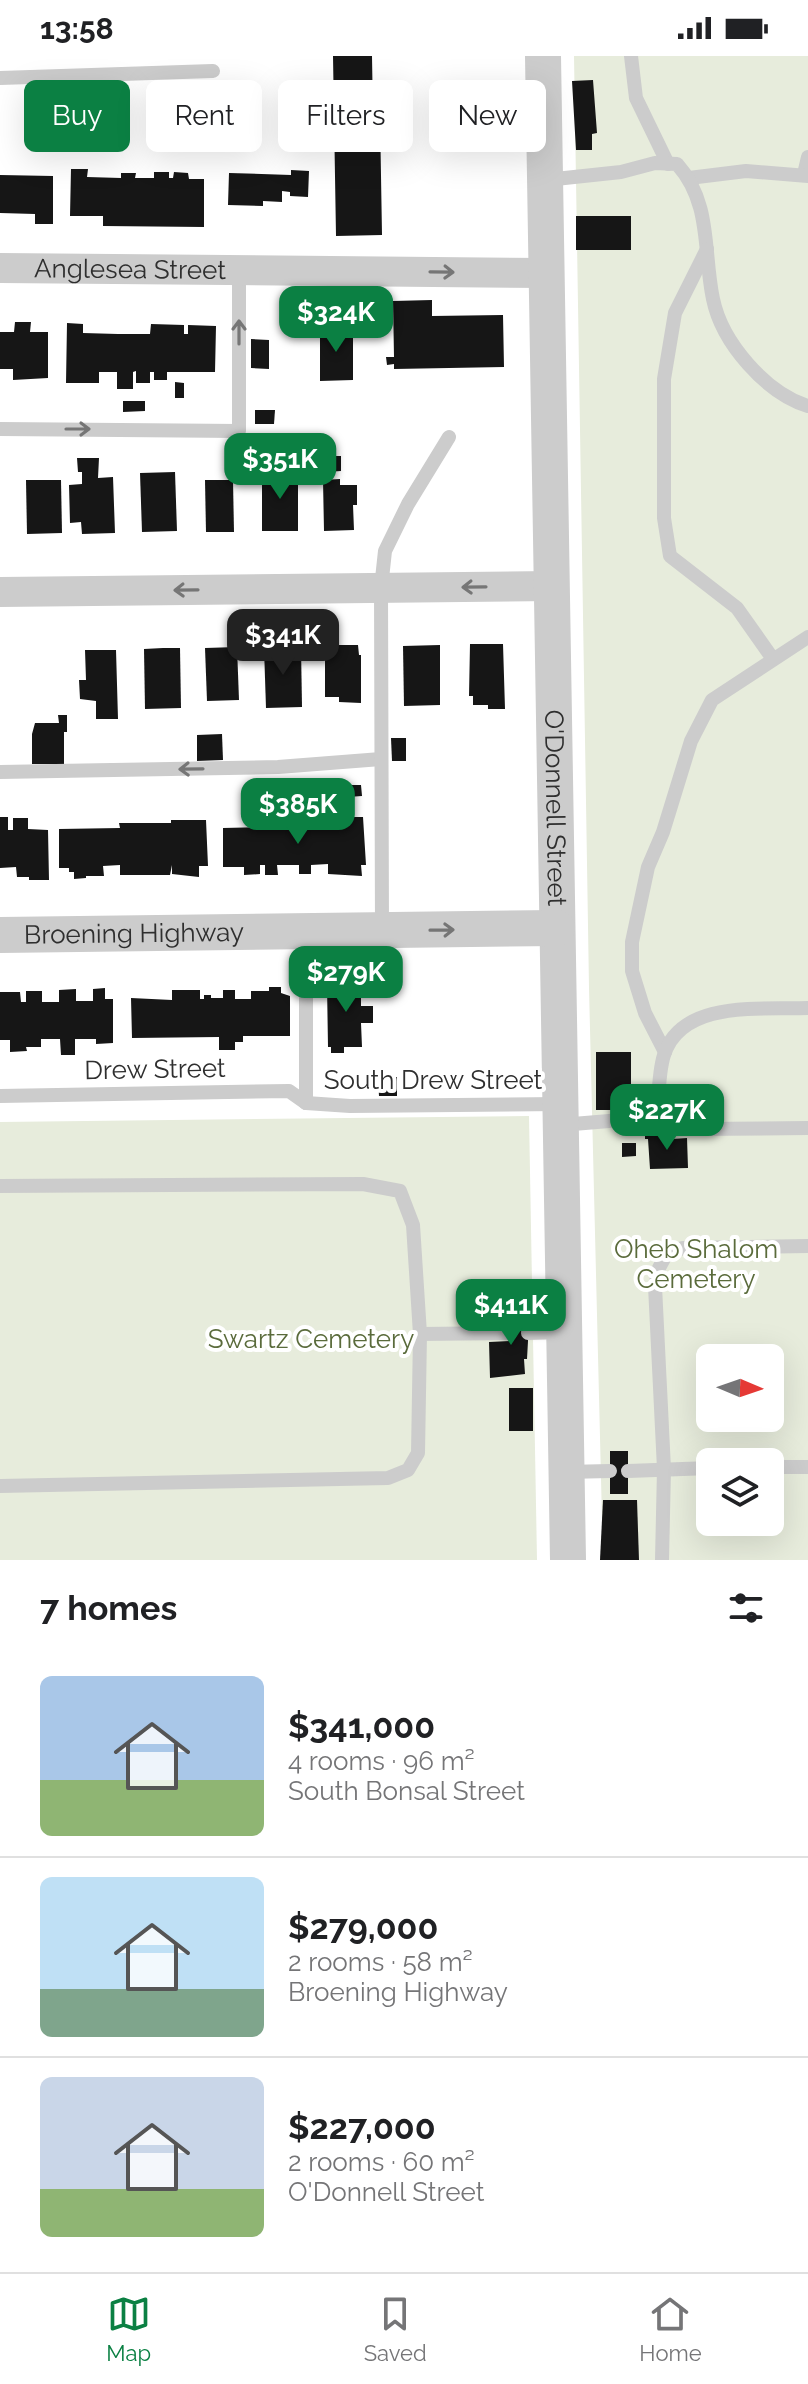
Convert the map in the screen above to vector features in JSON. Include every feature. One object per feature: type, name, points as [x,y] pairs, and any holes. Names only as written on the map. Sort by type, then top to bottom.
[{"type":"street","name":"O'Donnell Street","points":[[543,56],[568,1560]]},
{"type":"street","name":"Anglesea Street","points":[[0,268],[547,273]]},
{"type":"street","points":[[0,592],[552,586]]},
{"type":"street","name":"Broening Highway","points":[[0,935],[557,928]]},
{"type":"lane","points":[[631,56],[636,98],[668,164]]},
{"type":"lane","points":[[0,78],[213,71]]},
{"type":"lane","points":[[689,178],[746,171],[806,175],[808,157]]},
{"type":"lane","points":[[545,180],[621,172],[655,163],[677,164],[689,178],[701,208],[713,303],[746,363],[774,389],[808,406]]},
{"type":"lane","points":[[707,249],[675,313],[664,379],[664,518],[670,556],[737,608],[773,659]]},
{"type":"lane","points":[[0,429],[239,431],[239,270]]},
{"type":"lane","points":[[382,930],[381,588],[385,551],[408,504],[449,437]]},
{"type":"lane","points":[[665,1052],[645,1013],[632,971],[632,942],[648,867],[663,832],[691,741],[712,700],[808,637]]},
{"type":"lane","points":[[0,772],[278,767],[381,759]]},
{"type":"lane","points":[[306,932],[306,1103]]},
{"type":"lane","points":[[808,1008],[716,1011],[680,1029],[665,1052],[657,1117],[695,1129],[808,1128]]},
{"type":"lane","name":"Drew Street","points":[[0,1096],[289,1091],[306,1103]]},
{"type":"lane","name":"South Drew Street","points":[[306,1103],[657,1117]]},
{"type":"lane","points":[[0,1186],[363,1184],[400,1191],[413,1225],[420,1334],[418,1453],[408,1470],[388,1478],[1,1484]]},
{"type":"lane","points":[[662,1560],[664,1469],[655,1286],[659,1268],[667,1253],[683,1248],[808,1246]]},
{"type":"lane","points":[[528,1333],[564,1332]]},
{"type":"lane","points":[[420,1334],[510,1333]]},
{"type":"lane","points":[[784,1467],[808,1467]]},
{"type":"lane","points":[[628,1471],[696,1468]]},
{"type":"lane","points":[[566,1472],[610,1471]]},
{"type":"green space","name":"Oheb Shalom Cemetery","points":[[574,56],[808,56],[808,1560],[603,1560],[589,988]]},
{"type":"green space","name":"Swartz Cemetery","points":[[529,1116],[537,1560],[0,1560],[0,1122]]},
{"type":"building","points":[[333,56],[372,56],[372,80],[333,80]]},
{"type":"building","points":[[593,80],[597,133],[592,134],[592,150],[576,150],[572,81]]},
{"type":"building","points":[[335,152],[381,152],[382,235],[336,236]]},
{"type":"building","points":[[71,169],[88,169],[87,177],[121,178],[121,173],[136,173],[135,178],[154,178],[154,172],[169,172],[169,178],[173,178],[174,172],[188,173],[189,179],[204,179],[204,227],[103,226],[103,216],[70,216]]},
{"type":"building","points":[[291,170],[309,171],[308,197],[290,196],[290,192],[282,191],[282,202],[263,201],[263,206],[228,205],[229,173],[291,175]]},
{"type":"building","points":[[0,175],[53,176],[53,224],[35,224],[35,214],[0,213]]},
{"type":"building","points":[[576,216],[631,216],[631,250],[576,250]]},
{"type":"building","points":[[432,300],[432,316],[503,315],[504,367],[394,369],[394,364],[387,365],[386,357],[394,357],[393,301]]},
{"type":"building","points":[[15,322],[31,322],[30,332],[48,332],[48,378],[13,380],[13,369],[0,369],[0,332],[14,332]]},
{"type":"building","points":[[67,323],[83,324],[83,333],[118,334],[150,334],[151,324],[184,325],[184,334],[188,334],[188,325],[216,326],[215,372],[167,372],[167,380],[154,380],[154,372],[150,372],[150,383],[136,383],[136,371],[133,372],[133,389],[117,389],[117,372],[99,372],[99,383],[66,383]]},
{"type":"building","points":[[320,328],[353,328],[353,380],[320,381]]},
{"type":"building","points":[[251,339],[269,340],[269,369],[251,368]]},
{"type":"building","points":[[175,382],[184,383],[184,398],[175,398]]},
{"type":"building","points":[[123,401],[145,401],[145,411],[123,412]]},
{"type":"building","points":[[255,410],[275,410],[274,424],[255,424]]},
{"type":"building","points":[[325,456],[341,456],[341,471],[326,472]]},
{"type":"building","points":[[77,458],[99,458],[98,478],[113,477],[115,533],[82,534],[81,522],[70,523],[69,485],[82,484]]},
{"type":"building","points":[[309,463],[322,463],[322,475],[309,475]]},
{"type":"building","points":[[262,471],[298,471],[298,531],[262,531]]},
{"type":"building","points":[[175,472],[177,531],[142,532],[140,473]]},
{"type":"building","points":[[340,479],[340,485],[357,485],[357,505],[353,505],[354,530],[324,531],[323,480]]},
{"type":"building","points":[[26,480],[61,480],[62,533],[27,534]]},
{"type":"building","points":[[205,480],[233,480],[234,532],[206,532]]},
{"type":"building","points":[[470,644],[503,644],[505,709],[473,705],[473,696],[469,696]]},
{"type":"building","points":[[325,645],[358,645],[361,655],[361,703],[339,702],[339,697],[325,697]]},
{"type":"building","points":[[440,645],[440,705],[404,706],[403,646]]},
{"type":"building","points":[[237,647],[239,700],[207,701],[205,648]]},
{"type":"building","points":[[301,647],[302,707],[266,708],[264,648]]},
{"type":"building","points":[[180,648],[181,708],[145,709],[144,649]]},
{"type":"building","points":[[85,650],[116,650],[118,719],[96,719],[96,701],[80,699],[79,680],[86,680]]},
{"type":"building","points":[[58,715],[67,715],[64,764],[32,764],[35,723],[59,723]]},
{"type":"building","points":[[222,734],[223,760],[197,761],[197,735]]},
{"type":"building","points":[[391,738],[406,738],[406,761],[392,761]]},
{"type":"building","points":[[292,782],[293,797],[281,797],[280,783]]},
{"type":"building","points":[[348,785],[361,785],[362,796],[348,797]]},
{"type":"building","points":[[329,816],[363,817],[366,865],[361,865],[362,876],[328,874],[328,864],[311,865],[311,874],[299,874],[299,865],[277,865],[278,875],[265,875],[265,865],[260,865],[260,874],[244,875],[244,867],[223,867],[223,828],[262,827],[261,821],[276,821],[276,827],[294,827],[295,821],[327,820],[329,826]]},
{"type":"building","points":[[0,817],[8,817],[8,830],[13,830],[13,818],[28,818],[28,829],[48,830],[49,880],[17,877],[16,867],[0,868]]},
{"type":"building","points":[[171,820],[206,820],[208,866],[199,866],[199,877],[172,874],[172,865],[170,875],[120,875],[120,865],[103,866],[104,876],[74,879],[74,872],[69,872],[69,868],[59,868],[59,829],[120,828],[119,823],[171,823]]},
{"type":"building","points":[[333,975],[354,975],[355,984],[361,984],[361,1006],[373,1006],[373,1023],[361,1023],[362,1047],[344,1047],[344,1053],[331,1053],[331,1047],[328,1047],[327,985],[333,985]]},
{"type":"building","points":[[269,987],[281,987],[281,993],[290,996],[290,1036],[243,1036],[243,1042],[235,1042],[235,1050],[219,1050],[219,1037],[132,1038],[131,998],[172,1000],[172,990],[200,990],[200,999],[204,999],[204,995],[223,998],[223,990],[235,990],[235,999],[251,999],[251,991],[269,991]]},
{"type":"building","points":[[105,988],[105,999],[113,999],[113,1043],[96,1044],[96,1039],[75,1039],[75,1055],[61,1055],[60,1039],[41,1039],[41,1047],[10,1052],[10,1040],[0,1040],[0,992],[20,992],[21,1002],[26,1002],[26,991],[42,991],[42,1002],[59,1002],[59,990],[76,989],[76,1001],[93,1001],[93,989]]},
{"type":"building","points":[[596,1052],[631,1052],[631,1110],[624,1110],[624,1117],[616,1117],[615,1110],[596,1110]]},
{"type":"building","points":[[397,1077],[397,1096],[379,1096],[378,1078]]},
{"type":"building","points":[[672,1134],[672,1139],[687,1138],[688,1168],[650,1169],[645,1135]]},
{"type":"building","points":[[622,1143],[636,1143],[636,1156],[622,1157]]},
{"type":"building","points":[[509,1307],[526,1307],[528,1341],[525,1374],[490,1378],[489,1342],[510,1341]]},
{"type":"building","points":[[509,1388],[533,1388],[533,1431],[509,1431]]},
{"type":"building","points":[[610,1451],[628,1451],[628,1494],[610,1494]]},
{"type":"building","points":[[603,1500],[637,1500],[639,1560],[600,1560]]}]
